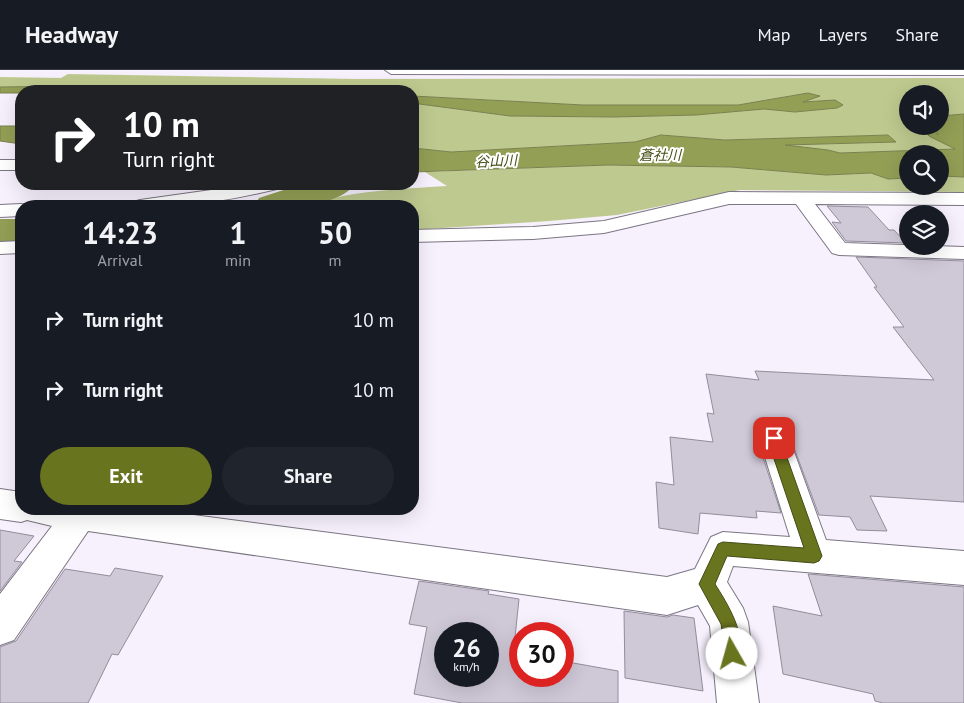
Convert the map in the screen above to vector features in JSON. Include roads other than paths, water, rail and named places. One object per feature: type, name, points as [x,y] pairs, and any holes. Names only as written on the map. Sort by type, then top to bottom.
[{"type":"street","points":[[391,70],[964,71]]},
{"type":"street","points":[[0,165],[15,165]]},
{"type":"street","points":[[210,200],[253,190]]},
{"type":"street","points":[[419,236],[533,233],[604,227],[729,198],[964,199]]},
{"type":"street","points":[[800,198],[839,249],[964,253]]},
{"type":"street","points":[[0,211],[15,210]]},
{"type":"street","points":[[419,251],[487,247],[533,233]]},
{"type":"street","points":[[0,248],[15,247]]},
{"type":"street","points":[[774,438],[814,556]]},
{"type":"street","points":[[0,504],[15,506]]},
{"type":"street","points":[[0,626],[79,515]]},
{"type":"street","points":[[110,515],[667,596],[707,584],[723,549],[964,568]]},
{"type":"street","points":[[707,584],[728,622],[738,703]]},
{"type":"water","points":[[0,87],[15,87],[15,93],[0,93]]},
{"type":"water","points":[[808,93],[820,96],[803,102],[835,100],[843,105],[837,108],[795,112],[764,109],[696,115],[614,117],[510,116],[419,104],[419,96],[583,105],[738,105]]},
{"type":"water","points":[[964,114],[964,177],[949,176],[949,149],[955,149],[929,136],[949,135],[949,115]]},
{"type":"water","points":[[0,126],[15,126],[15,143],[0,141]]},
{"type":"water","name":"蒼社川","points":[[661,135],[725,140],[888,135],[896,142],[785,145],[840,153],[899,151],[899,178],[888,179],[871,173],[826,175],[731,167],[608,165],[419,172],[419,149],[451,152],[635,142]]},
{"type":"waterway","name":"谷山川","points":[[290,200],[320,190]]},
{"type":"waterway","name":"谷山川","points":[[0,231],[15,231]]}]
